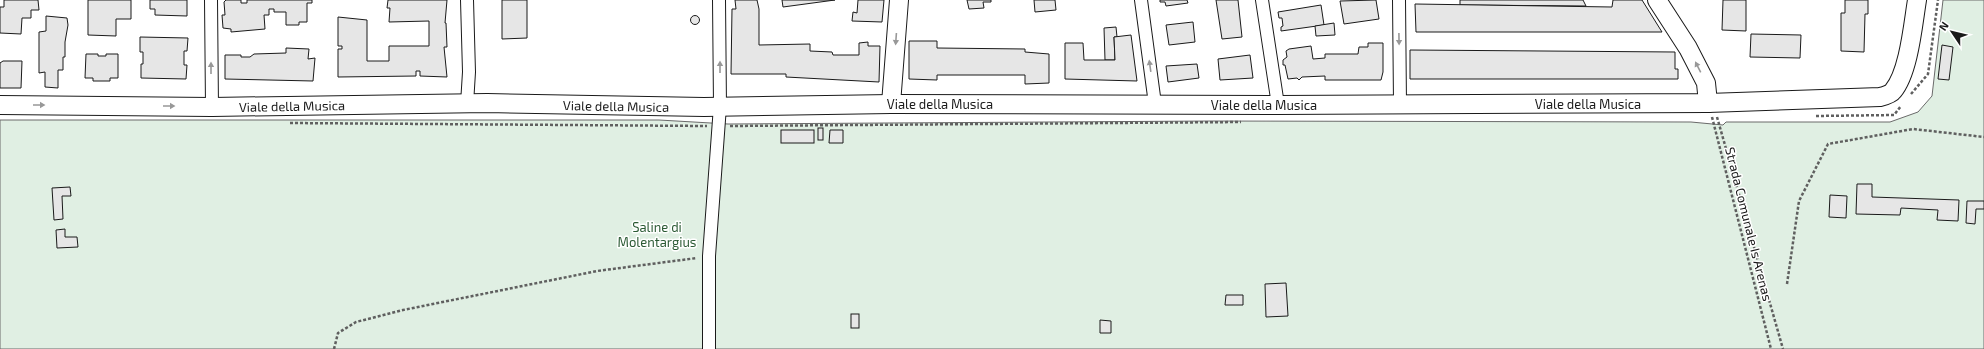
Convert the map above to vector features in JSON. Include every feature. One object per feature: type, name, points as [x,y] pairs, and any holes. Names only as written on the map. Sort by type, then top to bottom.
[{"type":"street","points":[[211,0],[212,107]]},
{"type":"street","points":[[467,0],[469,72],[467,104]]},
{"type":"street","points":[[709,349],[709,256],[720,106],[719,0]]},
{"type":"street","points":[[891,104],[898,0]]},
{"type":"street","points":[[1141,0],[1155,104]]},
{"type":"street","points":[[1262,0],[1278,105]]},
{"type":"street","points":[[1399,0],[1400,103]]},
{"type":"street","points":[[1657,0],[1688,48],[1706,83],[1713,110]]},
{"type":"street","name":"Viale della Musica","points":[[0,105],[212,107],[467,104],[720,106],[891,104],[1278,105],[1400,103],[1713,110],[1880,97],[1893,91],[1909,54],[1916,0]]},
{"type":"path","name":"Strada Comunale Is Arenas","points":[[1713,110],[1771,349]]},
{"type":"path","points":[[1713,110],[1783,349]]},
{"type":"path","points":[[1787,284],[1799,201],[1828,144],[1913,129],[1984,137]]},
{"type":"path","points":[[334,349],[338,333],[356,322],[403,310],[597,270],[709,256]]},
{"type":"green space","name":"Saline di Molentargius","points":[[1943,0],[1984,0],[1984,349],[0,349],[0,120],[659,120],[728,124],[1211,121],[1691,122],[1723,125],[1726,122],[1890,122],[1918,112],[1932,96]]},
{"type":"building","points":[[4,0],[38,0],[39,10],[31,10],[31,18],[22,18],[21,34],[0,33],[0,7],[4,7]]},
{"type":"building","points":[[88,0],[131,0],[131,19],[116,19],[116,36],[88,35]]},
{"type":"building","points":[[150,0],[187,0],[187,16],[155,15],[155,9],[150,9]]},
{"type":"building","points":[[226,0],[241,0],[241,3],[247,3],[247,0],[312,0],[312,3],[307,3],[307,22],[299,22],[299,25],[286,25],[286,12],[274,12],[274,9],[269,9],[269,15],[264,15],[265,29],[231,32],[231,29],[223,28],[222,15],[225,15],[224,2]]},
{"type":"building","points":[[388,0],[447,0],[445,23],[447,47],[444,47],[447,77],[420,76],[420,71],[416,71],[416,76],[338,77],[338,49],[342,49],[342,46],[338,46],[338,17],[367,20],[367,61],[389,61],[389,46],[429,46],[429,21],[389,22],[390,8],[387,8]]},
{"type":"building","points":[[502,0],[527,0],[527,38],[502,39]]},
{"type":"building","points":[[735,0],[757,0],[759,9],[759,45],[810,44],[810,51],[832,52],[833,55],[859,55],[859,43],[868,42],[868,46],[880,46],[879,82],[786,77],[786,74],[731,74],[732,9],[736,9]]},
{"type":"building","points":[[782,0],[835,0],[783,7]]},
{"type":"building","points":[[858,0],[884,0],[882,22],[852,21],[853,12],[857,13]]},
{"type":"building","points":[[967,0],[991,0],[991,2],[983,2],[984,8],[969,9]]},
{"type":"building","points":[[1034,0],[1055,0],[1056,10],[1035,12]]},
{"type":"building","points":[[1160,0],[1187,0],[1188,3],[1166,6],[1165,2],[1160,2]]},
{"type":"building","points":[[1216,0],[1238,0],[1242,37],[1222,39]]},
{"type":"building","points":[[1376,0],[1379,19],[1344,24],[1340,1]]},
{"type":"building","points":[[1460,0],[1583,0],[1586,6],[1460,5]]},
{"type":"building","points":[[1613,0],[1642,0],[1662,32],[1416,32],[1415,4],[1612,7]]},
{"type":"building","points":[[1723,0],[1746,0],[1746,31],[1722,30]]},
{"type":"building","points":[[1845,0],[1868,0],[1868,14],[1865,14],[1864,52],[1841,51],[1841,13],[1845,13]]},
{"type":"building","points":[[1321,5],[1324,25],[1281,31],[1281,27],[1283,26],[1282,18],[1279,18],[1278,12]]},
{"type":"building","points":[[46,16],[67,18],[68,25],[65,42],[65,57],[63,57],[63,70],[58,70],[58,88],[45,87],[45,72],[39,73],[39,32],[46,31]]},
{"type":"building","points":[[693,16],[697,16],[699,20],[697,24],[693,24],[691,22],[691,18]]},
{"type":"building","points":[[1193,22],[1195,42],[1169,45],[1166,25]]},
{"type":"building","points":[[1334,23],[1335,35],[1316,36],[1315,26]]},
{"type":"building","points":[[1116,27],[1117,37],[1114,37],[1115,60],[1105,60],[1104,28]]},
{"type":"building","points":[[1751,34],[1801,35],[1800,58],[1750,57]]},
{"type":"building","points":[[1131,35],[1137,81],[1065,79],[1065,43],[1083,43],[1084,60],[1115,60],[1114,37]]},
{"type":"building","points":[[140,37],[188,38],[187,51],[184,51],[184,65],[187,65],[186,79],[141,78],[143,52],[140,52]]},
{"type":"building","points":[[909,41],[937,41],[937,48],[1025,49],[1025,52],[1049,54],[1049,83],[1025,84],[1025,75],[937,75],[937,80],[909,79]]},
{"type":"building","points":[[1368,43],[1383,43],[1383,72],[1381,80],[1325,80],[1325,76],[1302,77],[1299,80],[1297,78],[1288,79],[1285,65],[1283,65],[1283,60],[1287,57],[1286,51],[1289,49],[1311,46],[1313,59],[1325,58],[1325,54],[1358,54],[1359,47],[1368,47]]},
{"type":"building","points":[[1942,45],[1953,47],[1949,80],[1938,79]]},
{"type":"building","points":[[286,48],[309,49],[308,59],[315,58],[313,81],[225,79],[225,55],[241,55],[241,57],[250,57],[254,54],[286,53]]},
{"type":"building","points":[[1410,50],[1675,52],[1675,69],[1678,69],[1678,79],[1410,79]]},
{"type":"building","points":[[86,54],[106,56],[106,54],[118,54],[118,78],[110,78],[110,81],[93,81],[93,78],[85,78]]},
{"type":"building","points":[[1250,55],[1253,78],[1220,80],[1218,59]]},
{"type":"building","points":[[3,61],[22,61],[21,88],[0,88],[0,63]]},
{"type":"building","points":[[1197,64],[1199,78],[1168,82],[1166,66]]},
{"type":"building","points":[[818,128],[823,128],[823,140],[818,140]]},
{"type":"building","points":[[781,130],[814,130],[814,143],[781,143]]},
{"type":"building","points":[[830,130],[843,130],[843,143],[829,143]]},
{"type":"building","points":[[1857,184],[1872,184],[1872,197],[1959,200],[1958,221],[1937,220],[1938,210],[1901,208],[1900,215],[1856,214]]},
{"type":"building","points":[[70,187],[71,196],[62,196],[63,219],[54,220],[52,188]]},
{"type":"building","points":[[1830,195],[1847,196],[1846,218],[1829,217]]},
{"type":"building","points":[[1967,201],[1984,201],[1984,209],[1976,209],[1975,224],[1966,223]]},
{"type":"building","points":[[65,229],[65,237],[77,237],[78,247],[57,248],[56,230]]},
{"type":"building","points":[[1286,283],[1288,316],[1266,317],[1265,284]]},
{"type":"building","points":[[1226,295],[1243,295],[1243,305],[1225,305]]},
{"type":"building","points":[[851,314],[859,314],[859,328],[851,328]]},
{"type":"building","points":[[1100,320],[1111,321],[1111,333],[1100,333]]}]
